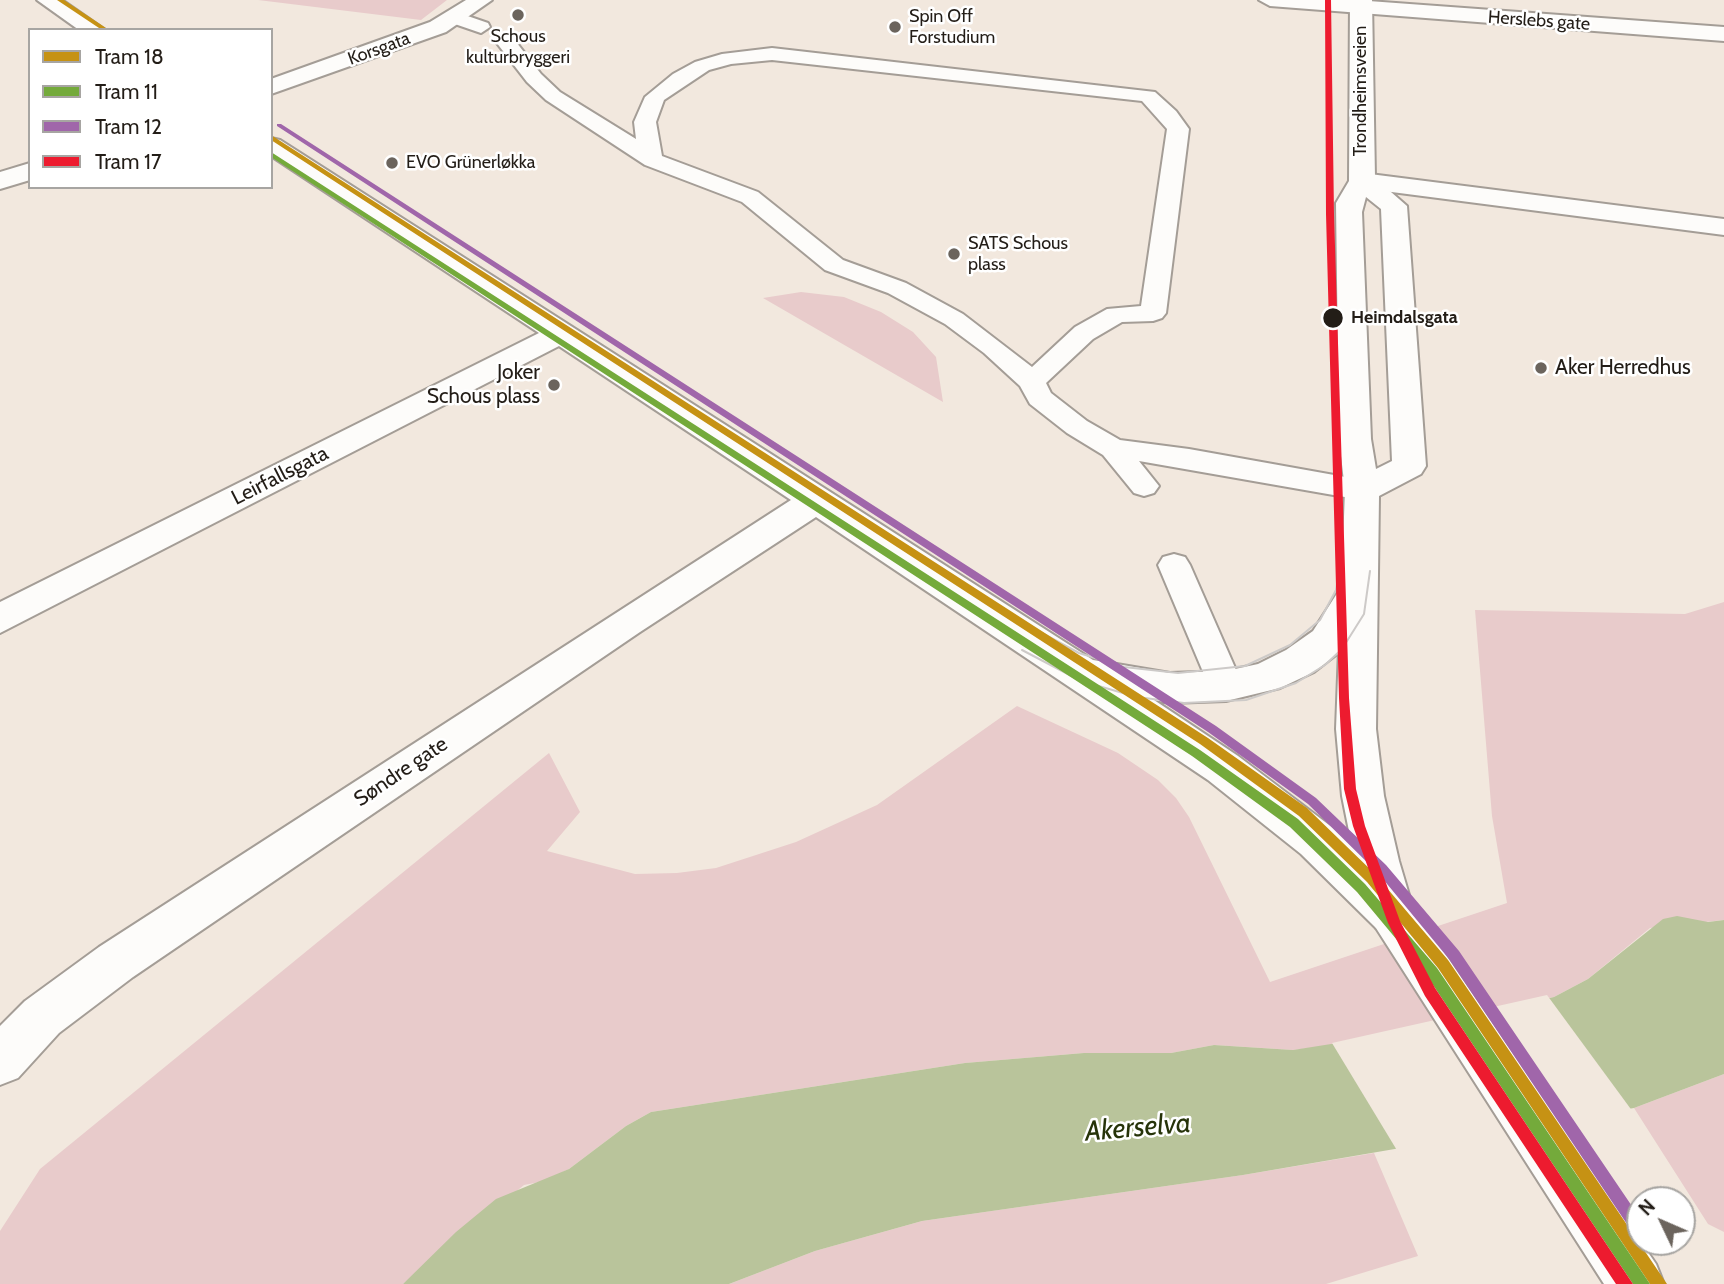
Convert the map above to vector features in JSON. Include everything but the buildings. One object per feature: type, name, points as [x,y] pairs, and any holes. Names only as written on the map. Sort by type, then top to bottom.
[{"type":"street","points":[[48,0],[91,28]]},
{"type":"street","name":"Korsgata","points":[[273,86],[417,36],[456,18],[481,0]]},
{"type":"street","name":"Herslebs gate","points":[[1270,0],[1361,4],[1724,34]]},
{"type":"street","name":"Trondheimsveien","points":[[1361,4],[1362,181],[1349,203],[1355,439],[1362,491],[1356,729],[1361,776],[1377,861],[1399,925]]},
{"type":"street","points":[[273,146],[1072,666],[1282,811],[1354,875],[1399,925],[1636,1284]]},
{"type":"street","points":[[0,181],[28,171]]},
{"type":"street","points":[[1362,181],[1724,227]]},
{"type":"street","name":"Trondheimsveien","points":[[1362,181],[1394,206],[1409,466],[1362,491]]},
{"type":"street","name":"Leirfallsgata","points":[[0,619],[560,334]]},
{"type":"street","name":"Søndre gate","points":[[0,1061],[42,1017],[116,962],[627,622],[815,501]]},
{"type":"street","points":[[1072,666],[1151,686],[1226,686],[1278,672],[1310,655],[1334,633],[1358,591]]},
{"type":"lane","points":[[456,18],[481,27]]},
{"type":"lane","points":[[506,42],[534,78],[553,96],[653,160],[750,197],[834,265],[897,288],[954,319],[993,347],[1032,382],[1040,398],[1077,427],[1113,449],[1144,486]]},
{"type":"lane","points":[[653,160],[647,146],[645,122],[655,97],[680,78],[729,58],[772,54],[1148,96],[1169,115],[1178,129],[1153,313],[1116,314],[1084,333],[1032,382]]},
{"type":"lane","points":[[1113,449],[1189,458],[1362,491]]},
{"type":"lane","points":[[1174,565],[1226,686]]},
{"type":"shaded area","points":[[258,0],[447,0],[421,20]]},
{"type":"shaded area","points":[[801,292],[844,297],[881,312],[913,332],[936,357],[943,402],[763,298]]},
{"type":"shaded area","points":[[1724,602],[1724,920],[1650,928],[1588,979],[1554,997],[1331,1046],[1293,1050],[1214,1045],[1171,1053],[1084,1053],[965,1063],[651,1112],[626,1126],[569,1169],[545,1181],[524,1185],[403,1284],[0,1284],[0,1231],[40,1169],[549,753],[580,812],[547,851],[635,874],[677,873],[716,868],[796,842],[877,805],[1017,706],[1118,753],[1158,780],[1176,798],[1189,817],[1270,982],[1507,903],[1492,816],[1475,610],[1685,614]]},
{"type":"shaded area","points":[[1724,1074],[1724,1232],[1708,1224],[1696,1205],[1696,1186],[1684,1186],[1634,1108]]},
{"type":"shaded area","points":[[1374,1153],[1418,1256],[1326,1284],[729,1284],[815,1251],[922,1221],[1243,1175]]},
{"type":"water","name":"Akerselva","points":[[1677,916],[1708,922],[1724,920],[1724,1074],[1634,1108],[1243,1175],[922,1221],[815,1251],[729,1284],[403,1284],[456,1232],[496,1199],[569,1169],[626,1126],[651,1112],[965,1063],[1084,1053],[1171,1053],[1214,1045],[1293,1050],[1401,1033],[1554,997],[1588,979],[1663,919]]},
{"type":"pier","points":[[1547,995],[1633,1112],[1398,1152],[1332,1043]]},
{"type":"tram line","name":"18","points":[[60,0],[103,28]]},
{"type":"tram line","name":"17","points":[[1328,0],[1330,214],[1344,698],[1350,789],[1359,826],[1394,923],[1430,992],[1625,1284]]},
{"type":"tram line","name":"12","points":[[279,125],[1212,729],[1312,801],[1382,869],[1454,955],[1626,1210]]},
{"type":"tram line","name":"18","points":[[273,138],[1204,741],[1303,812],[1371,878],[1443,964],[1659,1284]]},
{"type":"tram line","name":"11","points":[[273,155],[1196,753],[1294,823],[1361,888],[1432,972],[1642,1284]]},
{"type":"tram line","points":[[1016,619],[1079,653],[1124,667],[1178,673],[1245,666],[1290,645],[1320,620],[1336,590],[1343,547]]},
{"type":"tram line","points":[[1022,650],[1081,681],[1137,697],[1184,703],[1246,700],[1296,683],[1325,665],[1342,649],[1364,614],[1370,571]]},
{"type":"place","name":"Schous kulturbryggeri","points":[[518,15]]},
{"type":"place","name":"Spin Off Forstudium","points":[[895,27]]},
{"type":"place","name":"EVO Grünerløkka","points":[[392,163]]},
{"type":"place","name":"SATS Schous plass","points":[[954,254]]},
{"type":"place","name":"Heimdalsgata","points":[[1333,318]]},
{"type":"place","name":"Aker Herredhus","points":[[1541,368]]},
{"type":"place","name":"Joker Schous plass","points":[[554,385]]}]
